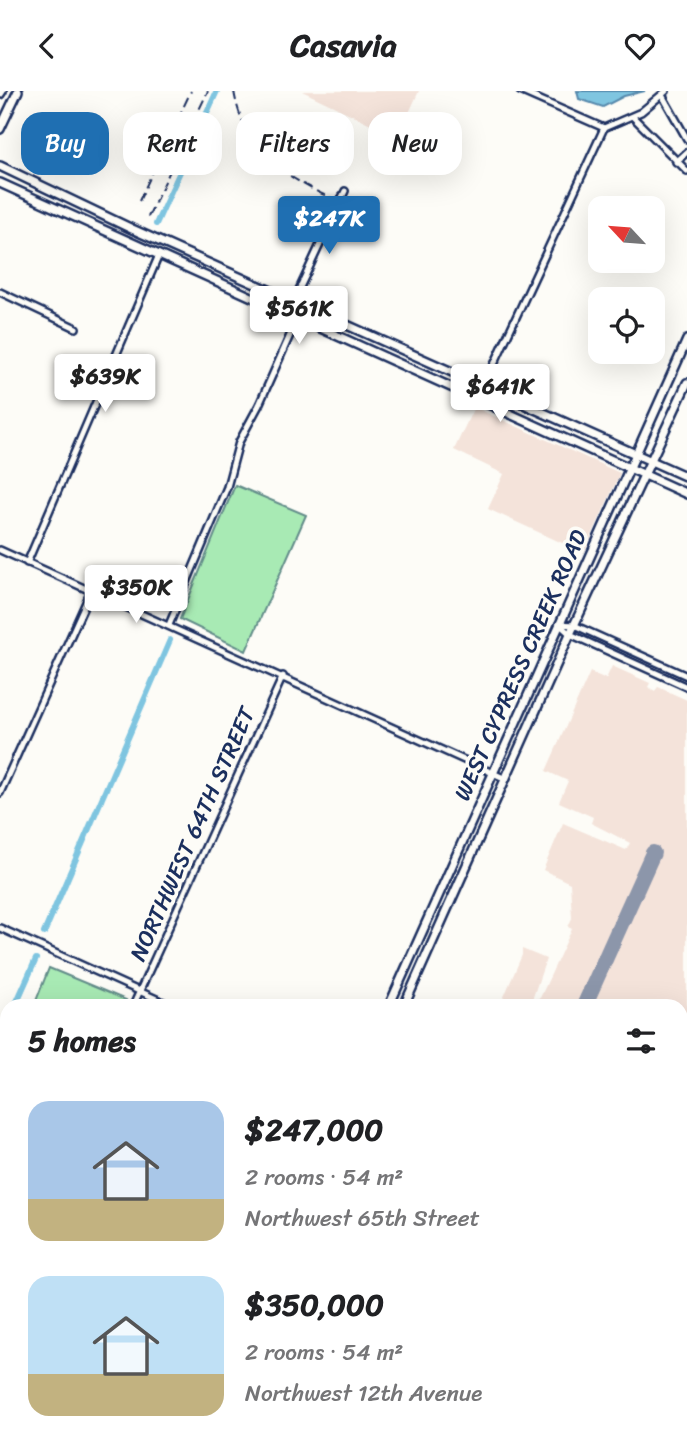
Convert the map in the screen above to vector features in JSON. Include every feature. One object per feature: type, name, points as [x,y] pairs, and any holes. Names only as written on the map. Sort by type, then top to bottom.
[{"type":"main road","points":[[0,129],[18,91]]},
{"type":"main road","points":[[0,166],[483,387],[687,477]]},
{"type":"main road","points":[[0,183],[687,494]]},
{"type":"main road","name":"WEST CYPRESS CREEK ROAD","points":[[392,999],[687,339]]},
{"type":"main road","name":"WEST CYPRESS CREEK ROAD","points":[[407,999],[574,625],[687,383]]},
{"type":"main road","points":[[404,972],[403,985],[408,996]]},
{"type":"street","points":[[520,91],[604,128],[634,117],[664,93],[687,138]]},
{"type":"street","points":[[634,117],[687,171]]},
{"type":"street","points":[[478,399],[604,128]]},
{"type":"street","points":[[676,162],[687,152]]},
{"type":"street","points":[[169,625],[227,487],[239,442],[259,405],[295,316],[296,302],[345,191]]},
{"type":"street","points":[[27,563],[159,255]]},
{"type":"street","points":[[0,292],[76,328]]},
{"type":"street","points":[[0,550],[506,779]]},
{"type":"street","points":[[0,793],[90,591]]},
{"type":"street","points":[[559,624],[574,625],[687,676]]},
{"type":"street","points":[[559,624],[570,634],[687,687]]},
{"type":"street","name":"NORTHWEST 64TH STREET","points":[[136,999],[283,676]]},
{"type":"street","points":[[0,928],[156,999]]},
{"type":"shaded area","points":[[302,91],[419,91],[409,112],[368,112],[368,123],[354,116],[354,112],[346,112]]},
{"type":"shaded area","points":[[474,407],[620,473],[584,553],[488,509],[504,474],[454,450]]},
{"type":"shaded area","points":[[612,666],[650,683],[648,687],[655,691],[658,687],[687,700],[687,999],[536,999],[540,998],[572,929],[568,927],[572,918],[570,883],[543,870],[563,823],[626,850],[630,843],[591,823],[593,817],[559,802],[568,781],[546,771],[590,672],[606,679]]},
{"type":"shaded area","points":[[522,949],[546,959],[532,999],[503,999],[522,955]]},
{"type":"green space","points":[[235,485],[306,515],[246,651],[180,619]]},
{"type":"green space","points":[[49,968],[124,999],[37,999]]},
{"type":"water","points":[[577,91],[645,91],[624,96],[603,107],[579,99]]},
{"type":"waterway","points":[[156,224],[217,91]]},
{"type":"waterway","points":[[44,933],[170,640]]},
{"type":"waterway","points":[[18,999],[36,959]]},
{"type":"taxiway","points":[[587,999],[653,853]]},
{"type":"railway","points":[[139,201],[191,91]]},
{"type":"railway","points":[[148,217],[208,91]]},
{"type":"railway","points":[[234,91],[246,129],[268,158],[298,181],[333,199]]}]
